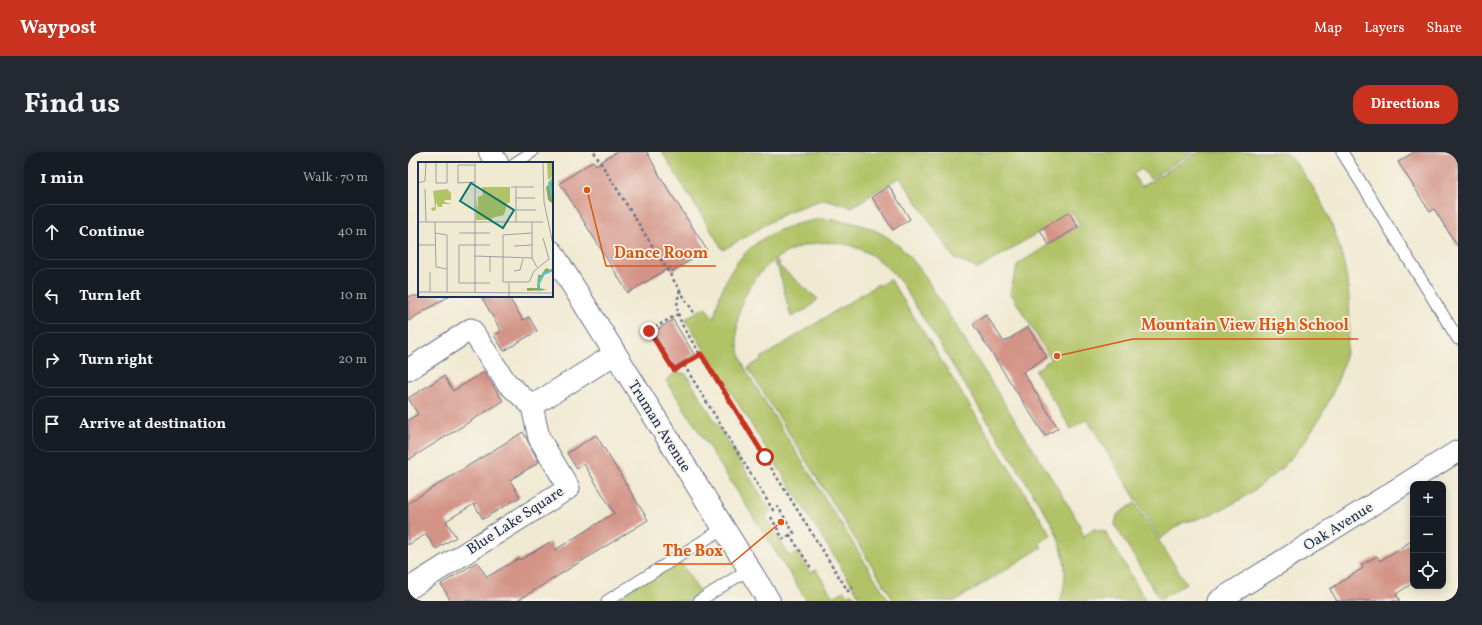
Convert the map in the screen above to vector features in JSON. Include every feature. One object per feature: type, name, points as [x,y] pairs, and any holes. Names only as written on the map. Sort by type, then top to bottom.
[{"type":"street","points":[[490,152],[496,162]]},
{"type":"street","name":"Truman Avenue","points":[[553,254],[769,601]]},
{"type":"street","points":[[408,370],[471,329],[506,382],[532,406],[615,354]]},
{"type":"street","name":"Blue Lake Square","points":[[408,589],[569,488],[539,438],[532,406]]},
{"type":"street","name":"Oak Avenue","points":[[1218,601],[1458,451]]},
{"type":"lane","points":[[517,162],[532,152]]},
{"type":"lane","points":[[1342,152],[1458,339]]},
{"type":"lane","points":[[607,601],[724,528]]},
{"type":"lane","points":[[699,601],[749,569]]},
{"type":"path","points":[[594,152],[694,314]]},
{"type":"path","points":[[680,290],[677,306],[678,318],[848,591],[853,587]]},
{"type":"path","points":[[678,314],[649,331],[674,370],[701,354]]},
{"type":"path","points":[[684,365],[773,510],[778,507],[794,533],[783,539],[771,517]]},
{"type":"path","points":[[790,535],[811,568]]},
{"type":"green space","points":[[662,152],[1193,152],[1150,179],[1142,169],[1133,174],[1141,187],[1198,152],[1286,152],[1304,173],[1319,198],[1341,251],[1347,280],[1350,309],[1348,337],[1343,365],[1333,392],[1319,419],[1303,444],[1284,466],[1252,492],[1239,500],[1225,508],[1198,519],[1182,523],[1160,539],[1087,419],[1071,429],[1035,371],[1051,359],[1010,292],[1018,264],[1080,225],[1072,212],[978,269],[954,258],[900,177],[852,207],[824,199],[787,212],[723,250]]},
{"type":"green space","points":[[822,219],[853,223],[879,232],[891,239],[912,259],[922,272],[1072,511],[1081,528],[1084,539],[1085,535],[1094,529],[1105,531],[1146,601],[1060,601],[1065,581],[1064,562],[1060,542],[1052,524],[902,284],[886,267],[868,253],[843,244],[818,243],[794,249],[773,261],[756,278],[743,299],[737,324],[739,350],[742,362],[751,379],[889,601],[862,601],[685,319],[705,307],[714,319],[719,298],[727,279],[737,263],[749,249],[764,238],[781,229],[800,223]]},
{"type":"green space","points":[[776,261],[779,262],[779,266],[818,299],[807,309],[791,317],[778,267],[774,264]]},
{"type":"green space","points":[[890,279],[1051,535],[1039,543],[1042,547],[955,601],[894,601],[748,368],[762,359],[761,358],[878,284],[879,286]]},
{"type":"green space","points":[[677,372],[686,374],[771,511],[766,516],[790,557],[798,552],[810,573],[816,570],[833,597],[844,591],[848,596],[852,593],[857,601],[807,601],[666,380]]},
{"type":"green space","points":[[1135,503],[1186,583],[1160,600],[1115,525],[1117,515]]},
{"type":"green space","points":[[677,556],[700,593],[687,601],[615,601]]},
{"type":"building","points":[[617,152],[647,152],[661,178],[707,250],[673,271],[670,267],[628,293],[560,183],[593,161],[596,165]]},
{"type":"building","points":[[1414,152],[1458,152],[1458,247],[1434,209],[1430,212],[1398,162]]},
{"type":"building","points":[[889,186],[910,219],[893,230],[872,197]]},
{"type":"building","points":[[1069,212],[1078,227],[1049,245],[1040,230]]},
{"type":"building","points":[[408,296],[447,297],[408,321]]},
{"type":"building","points":[[482,297],[509,297],[523,320],[529,317],[537,331],[504,351],[494,335],[501,331]]},
{"type":"building","points":[[986,315],[1004,342],[1028,327],[1047,357],[1023,372],[1058,428],[1045,436],[973,324]]},
{"type":"building","points":[[673,320],[694,354],[674,367],[653,332]]},
{"type":"building","points":[[484,372],[503,401],[408,460],[408,420],[418,414],[408,398],[444,376],[453,391]]},
{"type":"building","points":[[523,432],[539,462],[510,480],[520,497],[483,519],[474,504],[446,521],[456,537],[436,549],[426,534],[408,545],[408,503]]},
{"type":"building","points":[[596,435],[648,520],[517,601],[451,601],[441,584],[477,562],[487,577],[550,542],[555,550],[614,513],[584,464],[577,469],[567,453]]},
{"type":"building","points":[[1410,542],[1410,585],[1396,594],[1400,601],[1337,601],[1330,589],[1363,568],[1361,565],[1377,556],[1380,561]]},
{"type":"place","name":"Dance Room","points":[[587,190]]},
{"type":"place","name":"Mountain View High School","points":[[1057,356]]},
{"type":"place","name":"The Box","points":[[781,522]]},
{"type":"route","points":[[649,331],[674,370],[701,354],[765,457]]}]
